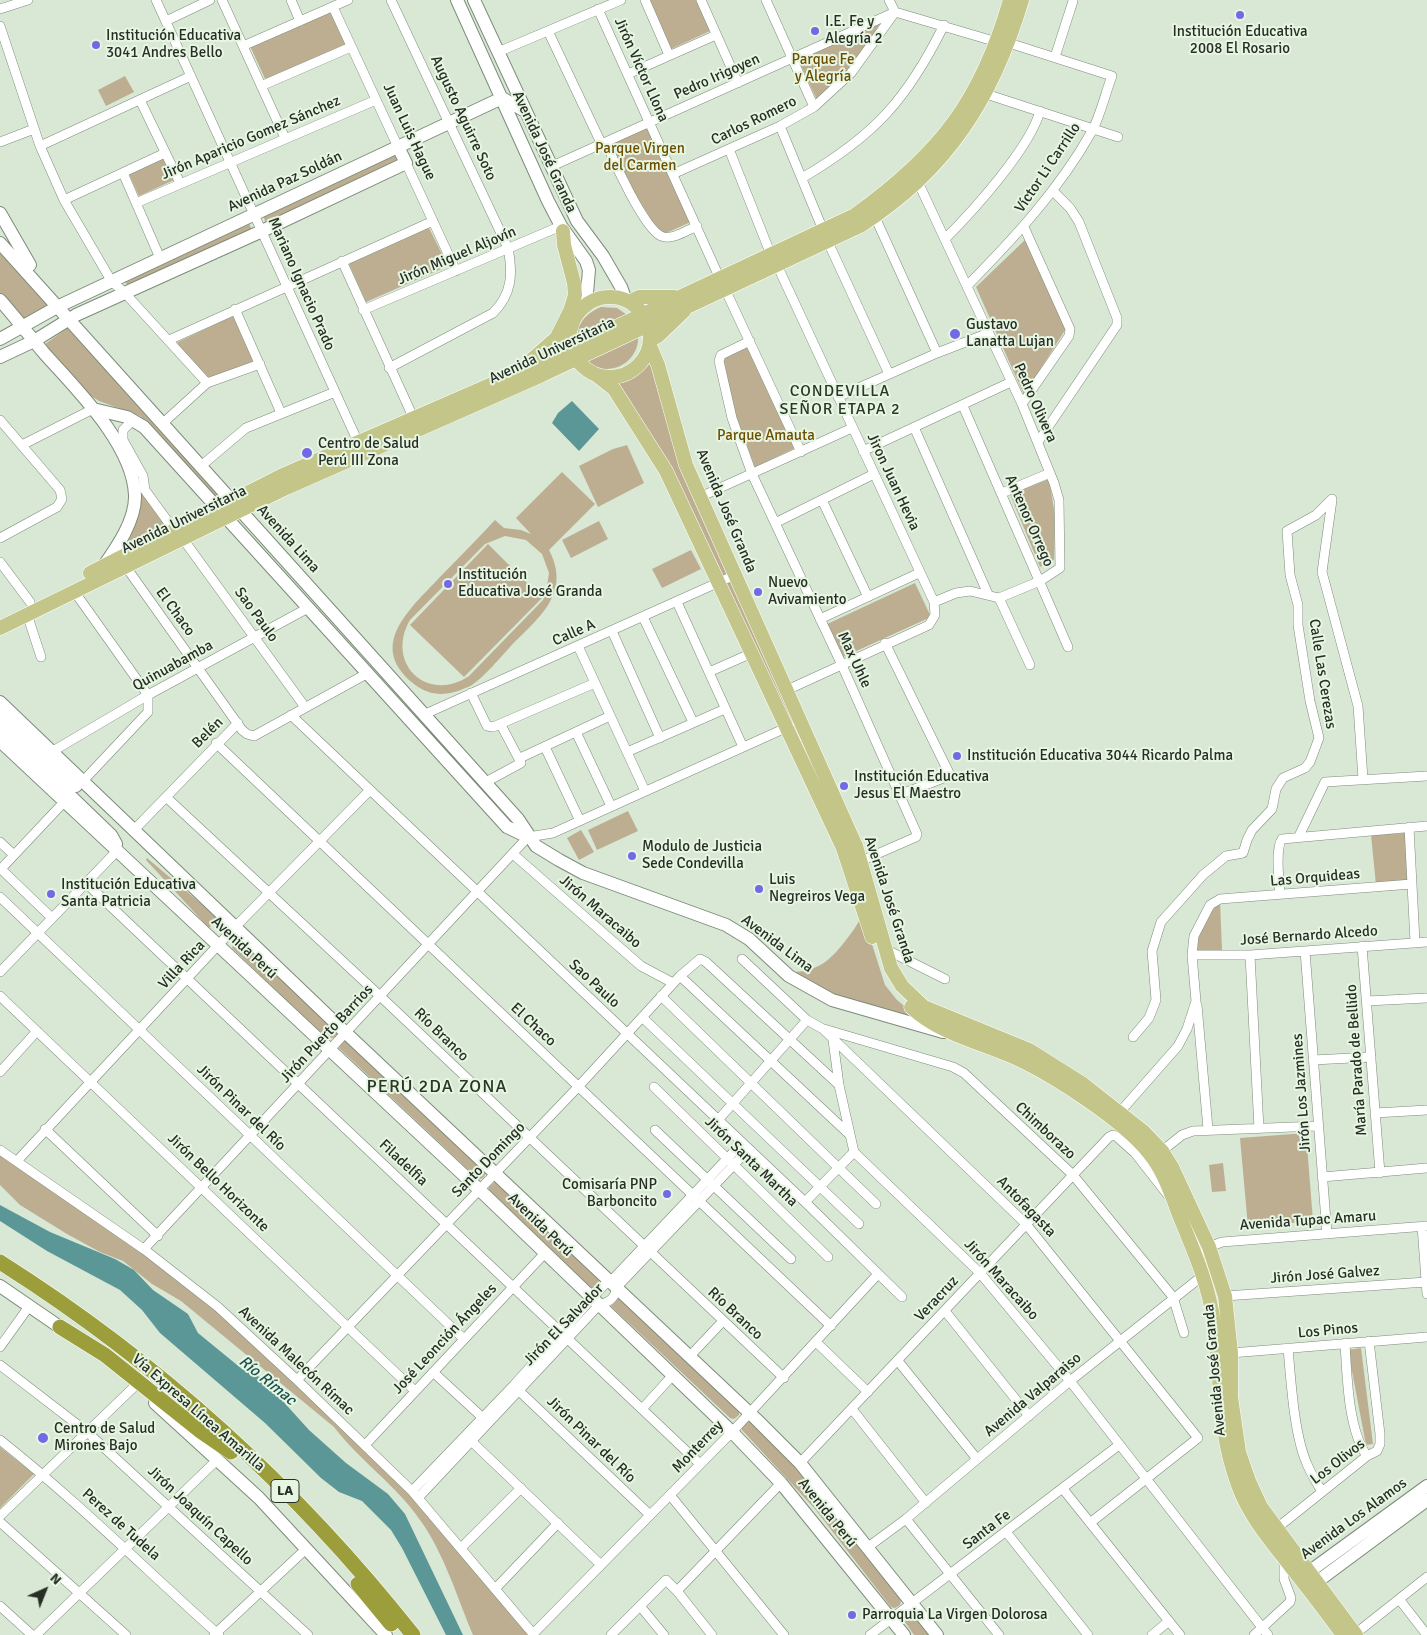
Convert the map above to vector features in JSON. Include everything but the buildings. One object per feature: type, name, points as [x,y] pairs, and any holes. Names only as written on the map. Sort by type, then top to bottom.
[{"type":"highway","name":"Vía Expresa Línea Amarilla","points":[[0,1262],[98,1328],[149,1368],[235,1441],[325,1532],[382,1595],[413,1635]]},
{"type":"highway","name":"Vía Expresa Línea Amarilla","points":[[0,1272],[89,1333],[147,1377],[232,1452],[316,1535],[400,1635]]},
{"type":"highway","points":[[60,1327],[106,1355],[199,1430],[232,1452]]},
{"type":"main road","name":"Avenida José Granda","points":[[457,0],[562,229],[586,261],[589,270],[587,293],[575,318]]},
{"type":"main road","name":"Avenida José Granda","points":[[475,0],[550,167],[577,221],[603,256],[628,300]]},
{"type":"main road","name":"Avenida Universitaria","points":[[826,236],[892,189],[934,149],[956,122],[1003,42],[1010,0]]},
{"type":"main road","name":"Avenida Universitaria","points":[[0,628],[29,608],[103,567],[222,513],[358,442],[513,375],[574,353],[826,236],[875,217],[918,182],[942,158],[964,130],[986,94],[1003,42],[1022,0]]},
{"type":"main road","name":"Avenida Paz Soldán","points":[[0,339],[24,328],[59,306],[502,98]]},
{"type":"main road","points":[[502,98],[525,111]]},
{"type":"main road","name":"Juan Luis Hague","points":[[398,147],[406,163]]},
{"type":"main road","points":[[0,357],[34,341],[68,318],[262,231],[406,163]]},
{"type":"main road","points":[[0,213],[20,251],[59,306]]},
{"type":"main road","points":[[556,339],[570,311],[575,295],[574,282],[564,245],[562,229]]},
{"type":"main road","name":"Avenida Lima","points":[[0,243],[59,306],[422,715],[518,819],[528,837],[536,846],[583,873],[726,925],[749,939],[789,976],[816,993],[859,1008],[960,1037]]},
{"type":"main road","points":[[513,375],[556,339],[583,308],[599,300],[628,300],[639,297],[685,300],[665,330],[650,343],[641,361],[629,371],[613,376],[572,369],[542,375]]},
{"type":"main road","points":[[0,300],[93,409],[115,440],[130,470],[136,497],[130,520],[116,548],[103,567]]},
{"type":"main road","points":[[628,300],[646,319]]},
{"type":"main road","points":[[574,353],[570,330],[575,318]]},
{"type":"main road","name":"Avenida José Granda","points":[[646,319],[650,343],[658,365],[685,463],[861,860],[892,968],[902,986],[924,1007],[1028,1050],[1083,1084],[1120,1112],[1162,1151],[1172,1167],[1209,1247],[1226,1296],[1231,1353],[1231,1398],[1239,1452],[1261,1507],[1277,1528],[1309,1580],[1351,1635]]},
{"type":"main road","name":"Avenida José Granda","points":[[574,353],[591,372],[614,389],[666,471],[720,583],[842,848],[883,972],[894,991],[919,1015],[960,1037],[1022,1061],[1073,1091],[1136,1138],[1162,1172],[1204,1275],[1214,1323],[1219,1401],[1225,1442],[1238,1486],[1252,1516],[1284,1557],[1309,1580]]},
{"type":"main road","name":"Avenida Universitaria","points":[[236,505],[295,484],[542,375],[574,353]]},
{"type":"main road","name":"Avenida Lima","points":[[93,409],[133,420],[144,427],[507,827],[528,837]]},
{"type":"main road","name":"Avenida Universitaria","points":[[0,617],[29,608],[126,567],[179,534]]},
{"type":"main road","name":"Avenida Perú","points":[[0,702],[346,1033],[749,1412],[800,1463],[936,1635]]},
{"type":"main road","name":"Avenida Perú","points":[[0,715],[150,854],[213,906]]},
{"type":"main road","name":"Avenida Perú","points":[[0,728],[111,835],[128,863]]},
{"type":"main road","name":"Avenida Perú","points":[[0,742],[545,1253],[732,1432],[781,1483],[904,1635]]},
{"type":"main road","points":[[0,1286],[60,1327],[135,1386],[218,1459],[307,1548],[386,1635]]},
{"type":"main road","name":"Avenida Los Alamos","points":[[1309,1580],[1427,1486]]},
{"type":"main road","name":"Avenida Los Alamos","points":[[1309,1580],[1427,1500]]},
{"type":"street","points":[[0,9],[28,0]]},
{"type":"street","name":"Mariano Ignacio Prado","points":[[156,0],[358,442]]},
{"type":"street","points":[[166,21],[210,0]]},
{"type":"street","points":[[222,0],[285,138]]},
{"type":"street","points":[[291,0],[300,21]]},
{"type":"street","points":[[243,46],[348,0]]},
{"type":"street","name":"Augusto Aguirre Soto","points":[[389,368],[481,321],[502,304],[511,280],[508,248],[391,0]]},
{"type":"street","points":[[498,52],[621,0]]},
{"type":"street","points":[[645,0],[669,55]]},
{"type":"street","points":[[701,0],[738,83]]},
{"type":"street","points":[[766,0],[814,108]]},
{"type":"street","points":[[889,0],[895,12],[1055,57],[1073,1]]},
{"type":"street","name":"Juan Luis Hague","points":[[332,7],[398,147]]},
{"type":"street","name":"Jirón Víctor Llona","points":[[598,9],[801,452]]},
{"type":"street","name":"Pedro Irigoyen","points":[[550,167],[895,12]]},
{"type":"street","name":"Carlos Romero","points":[[673,174],[729,150],[814,108],[851,72],[895,12]]},
{"type":"street","points":[[0,26],[40,146],[64,200],[112,282],[124,292],[207,383]]},
{"type":"street","points":[[802,178],[839,156],[879,122],[905,93],[926,63],[944,26]]},
{"type":"street","points":[[548,30],[628,190],[650,225],[660,235],[670,237],[697,226]]},
{"type":"street","points":[[628,74],[716,34]]},
{"type":"street","points":[[261,86],[351,47]]},
{"type":"street","name":"Víctor Li Carrillo","points":[[967,286],[1024,227],[1053,192],[1093,129],[1112,76],[1055,57]]},
{"type":"street","points":[[40,146],[191,76]]},
{"type":"street","points":[[986,94],[1118,137]]},
{"type":"street","points":[[140,100],[180,183]]},
{"type":"street","name":"Jirón Aparicio Gomez Sánchez","points":[[136,203],[376,100]]},
{"type":"street","points":[[946,239],[968,216],[1022,149],[1036,125],[1040,111]]},
{"type":"street","points":[[780,126],[826,236],[889,374]]},
{"type":"street","points":[[0,142],[34,129]]},
{"type":"street","name":"Jiron Juan Hevia","points":[[729,150],[774,260],[934,602]]},
{"type":"street","name":"Jirón Aparicio Gomez Sánchez","points":[[64,200],[165,153]]},
{"type":"street","name":"Juan Luis Hague","points":[[406,163],[456,270]]},
{"type":"street","points":[[124,173],[160,258]]},
{"type":"street","name":"Pedro Olivera","points":[[918,182],[1022,404],[1059,500],[1061,561],[1056,572],[1000,598]]},
{"type":"street","points":[[1038,442],[1117,325],[1117,318],[1079,222],[1070,208],[1053,192]]},
{"type":"street","points":[[875,217],[938,353]]},
{"type":"street","points":[[169,340],[433,221]]},
{"type":"street","points":[[1022,404],[1069,336],[1070,329],[1024,227]]},
{"type":"street","name":"Jirón Miguel Aljovín","points":[[364,310],[508,248],[562,229]]},
{"type":"street","points":[[342,261],[389,368],[413,417]]},
{"type":"street","points":[[235,309],[281,414]]},
{"type":"street","points":[[838,397],[989,333]]},
{"type":"street","name":"Max Uhle","points":[[750,341],[720,355],[719,361],[732,418],[752,474],[841,663],[916,831],[916,837],[861,860]]},
{"type":"street","points":[[162,424],[207,383],[260,364]]},
{"type":"street","points":[[863,450],[963,406],[1011,382]]},
{"type":"street","points":[[201,466],[246,428],[335,392]]},
{"type":"street","name":"Antenor Orrego","points":[[963,406],[1068,647]]},
{"type":"street","points":[[22,445],[93,409]]},
{"type":"street","points":[[0,420],[60,490],[62,499],[57,507],[0,538]]},
{"type":"street","points":[[133,420],[126,426],[122,434],[123,440],[143,476],[145,490]]},
{"type":"street","points":[[914,427],[988,594]]},
{"type":"street","points":[[700,497],[852,428]]},
{"type":"street","points":[[130,470],[179,534]]},
{"type":"street","points":[[1002,493],[1050,473]]},
{"type":"street","points":[[775,523],[874,474]]},
{"type":"street","name":"Calle Las Cerezas","points":[[1133,1037],[1149,1018],[1156,1000],[1152,951],[1161,922],[1203,875],[1226,856],[1244,853],[1246,840],[1252,830],[1272,809],[1276,789],[1284,778],[1305,768],[1310,762],[1319,738],[1310,701],[1298,625],[1298,605],[1290,575],[1287,531],[1316,515],[1332,499],[1322,572],[1358,706],[1363,779]]},
{"type":"street","points":[[822,500],[868,597]]},
{"type":"street","name":"Sao Paulo","points":[[179,534],[256,637],[305,707]]},
{"type":"street","points":[[0,562],[29,608],[42,657]]},
{"type":"street","name":"El Chaco","points":[[126,567],[238,723]]},
{"type":"street","points":[[820,619],[919,573]]},
{"type":"street","name":"Calle A","points":[[422,715],[736,575]]},
{"type":"street","points":[[74,590],[148,695],[148,712],[83,781]]},
{"type":"street","points":[[787,690],[841,663],[929,625],[935,615],[934,602],[956,593],[970,590],[1000,598],[1030,665]]},
{"type":"street","points":[[677,602],[743,747]]},
{"type":"street","name":"Quinuabamba","points":[[53,751],[148,695],[308,608]]},
{"type":"street","points":[[643,617],[693,722]]},
{"type":"street","points":[[612,631],[660,738]]},
{"type":"street","points":[[885,643],[949,773],[946,777],[899,795]]},
{"type":"street","points":[[578,646],[645,791]]},
{"type":"street","points":[[709,672],[752,653]]},
{"type":"street","name":"Belén","points":[[134,830],[216,743],[238,723],[246,734],[254,736],[368,673]]},
{"type":"street","points":[[471,693],[488,726],[501,725],[595,683]]},
{"type":"street","points":[[627,752],[725,708]]},
{"type":"street","name":"Sao Paulo","points":[[291,715],[805,1202],[902,1297]]},
{"type":"street","points":[[520,758],[610,716]]},
{"type":"street","points":[[528,837],[553,833],[611,806],[631,800],[645,791],[801,721]]},
{"type":"street","points":[[484,783],[521,766],[520,758],[501,725]]},
{"type":"street","points":[[576,732],[611,806]]},
{"type":"street","name":"El Chaco","points":[[216,743],[831,1326]]},
{"type":"street","points":[[545,747],[580,821]]},
{"type":"street","points":[[1299,836],[1324,782],[1427,776]]},
{"type":"street","name":"Villa Rica","points":[[17,1161],[235,927],[370,790]]},
{"type":"street","name":"Río Branco","points":[[166,797],[380,996],[784,1378]]},
{"type":"street","points":[[52,918],[0,869],[64,802]]},
{"type":"street","points":[[1280,894],[1279,843],[1282,838],[1427,826]]},
{"type":"street","points":[[1409,827],[1415,942]]},
{"type":"street","name":"Jirón Puerto Barrios","points":[[144,1249],[478,893],[528,837]]},
{"type":"street","points":[[0,842],[14,855]]},
{"type":"street","points":[[0,972],[116,852]]},
{"type":"street","name":"Jirón Maracaibo","points":[[514,854],[640,966],[673,983]]},
{"type":"street","name":"Filadelfia","points":[[86,883],[700,1464]]},
{"type":"street","name":"Las Orquideas","points":[[1192,955],[1194,936],[1198,926],[1210,906],[1220,899],[1412,884]]},
{"type":"street","name":"Jirón Pinar del Río","points":[[0,897],[464,1339]]},
{"type":"street","name":"José Bernardo Alcedo","points":[[1192,955],[1250,955],[1427,942]]},
{"type":"street","name":"María Parado de Bellido","points":[[1362,946],[1380,1172]]},
{"type":"street","points":[[885,949],[945,979]]},
{"type":"street","name":"Jirón Los Jazmines","points":[[1305,951],[1326,1234]]},
{"type":"street","points":[[1192,955],[1208,1129]]},
{"type":"street","points":[[1250,955],[1259,1129]]},
{"type":"street","name":"Santo Domingo","points":[[297,1380],[578,1087],[673,983],[700,959],[790,1041]]},
{"type":"street","name":"Antofagasta","points":[[742,959],[807,1020],[824,1029],[833,1040],[1026,1224],[1198,1438],[1147,1480]]},
{"type":"street","points":[[902,986],[901,970],[905,959]]},
{"type":"street","points":[[680,976],[850,1135]]},
{"type":"street","name":"Jirón Bello Horizonte","points":[[0,996],[92,1081],[415,1391]]},
{"type":"street","points":[[661,996],[876,1204]]},
{"type":"street","points":[[1367,1001],[1427,998]]},
{"type":"street","points":[[1120,1112],[1178,1046],[1187,1029],[1196,1001]]},
{"type":"street","points":[[642,1017],[732,1105],[859,1224]]},
{"type":"street","points":[[718,1120],[772,1062],[807,1020]]},
{"type":"street","name":"Chimborazo","points":[[824,1029],[959,1069],[1073,1175],[1173,1297],[1184,1333]]},
{"type":"street","points":[[0,1072],[37,1031]]},
{"type":"street","points":[[805,1202],[854,1152],[839,1085],[833,1040]]},
{"type":"street","points":[[790,1041],[839,1085]]},
{"type":"street","points":[[1313,1060],[1371,1057]]},
{"type":"street","name":"Jirón Santa Martha","points":[[654,1087],[828,1257]]},
{"type":"street","points":[[1375,1113],[1427,1110]]},
{"type":"street","points":[[1162,1151],[1182,1135],[1208,1129],[1318,1126]]},
{"type":"street","points":[[45,1129],[158,1236]]},
{"type":"street","points":[[655,1130],[791,1259]]},
{"type":"street","name":"Veracruz","points":[[800,1463],[1108,1137],[1113,1135],[1135,1153],[1175,1204]]},
{"type":"street","name":"Jirón El Salvador","points":[[415,1494],[596,1302],[604,1284],[614,1284],[746,1146]]},
{"type":"street","name":"Avenida Malecón Rímac","points":[[0,1150],[144,1249],[218,1307],[415,1494],[534,1634]]},
{"type":"street","name":"Jirón Maracaibo","points":[[854,1152],[980,1273],[1070,1381],[1266,1632]]},
{"type":"street","points":[[1322,1177],[1427,1168]]},
{"type":"street","points":[[1425,1226],[1427,1294]]},
{"type":"street","name":"Avenida Tupac Amaru","points":[[1209,1247],[1222,1242],[1425,1226]]},
{"type":"street","points":[[1197,1259],[1209,1247]]},
{"type":"street","name":"José Leonción Ángeles","points":[[365,1445],[545,1253]]},
{"type":"street","name":"Avenida Valparaiso","points":[[868,1547],[926,1503],[1070,1381],[1173,1297],[1204,1275],[1215,1264]]},
{"type":"street","name":"Monterrey","points":[[534,1634],[784,1378],[878,1274]]},
{"type":"street","name":"Jirón José Galvez","points":[[1226,1296],[1426,1282]]},
{"type":"street","name":"Jirón El Salvador","points":[[596,1302],[607,1303],[616,1295],[614,1284]]},
{"type":"street","points":[[0,1347],[30,1305]]},
{"type":"street","points":[[945,1311],[1029,1416]]},
{"type":"street","points":[[690,1356],[723,1321]]},
{"type":"street","name":"Los Pinos","points":[[1231,1353],[1427,1337]]},
{"type":"street","name":"Los Olivos","points":[[1277,1528],[1367,1456],[1377,1451],[1380,1444],[1368,1341]]},
{"type":"street","points":[[816,1342],[868,1392]]},
{"type":"street","points":[[1345,1343],[1348,1384],[1356,1427],[1367,1456]]},
{"type":"street","points":[[1288,1348],[1293,1398],[1303,1450],[1322,1492]]},
{"type":"street","points":[[898,1360],[978,1459]]},
{"type":"street","name":"Jirón Joaquín Capello","points":[[0,1365],[87,1432],[308,1635]]},
{"type":"street","points":[[434,1372],[483,1418]]},
{"type":"street","points":[[642,1409],[673,1375]]},
{"type":"street","points":[[0,1516],[135,1386]]},
{"type":"street","name":"Jirón Pinar del Río","points":[[516,1388],[650,1515]]},
{"type":"street","name":"Jirón El Salvador","points":[[468,1438],[483,1418],[516,1388]]},
{"type":"street","points":[[852,1409],[926,1503]]},
{"type":"street","points":[[468,1438],[601,1565]]},
{"type":"street","name":"Perez de Tudela","points":[[0,1440],[126,1548],[216,1634]]},
{"type":"street","name":"Santa Fe","points":[[870,1635],[1119,1446]]},
{"type":"street","points":[[36,1635],[218,1459]]},
{"type":"street","points":[[1090,1523],[1147,1480]]},
{"type":"street","points":[[677,1591],[781,1483]]},
{"type":"street","points":[[461,1548],[521,1488]]},
{"type":"street","points":[[1063,1489],[1170,1621],[1174,1633]]},
{"type":"street","points":[[670,1495],[717,1550],[784,1635]]},
{"type":"street","points":[[906,1519],[999,1635]]},
{"type":"street","points":[[0,1522],[126,1635]]},
{"type":"street","points":[[496,1588],[558,1523]]},
{"type":"street","points":[[1007,1532],[1088,1635]]},
{"type":"street","points":[[216,1634],[307,1548]]},
{"type":"street","points":[[1254,1635],[1266,1632],[1291,1600],[1284,1579],[1284,1557]]},
{"type":"street","points":[[1351,1635],[1427,1577]]},
{"type":"street","points":[[612,1635],[666,1580],[712,1635]]},
{"type":"street","points":[[1399,1600],[1427,1635]]},
{"type":"street","points":[[0,1606],[32,1635]]},
{"type":"street","points":[[640,1606],[664,1635]]},
{"type":"street","points":[[1152,1635],[1170,1621]]},
{"type":"green space","points":[[647,0],[696,0],[710,31],[671,49]]},
{"type":"green space","points":[[332,8],[348,43],[266,81],[250,46]]},
{"type":"green space","name":"Parque Fe y Alegría","points":[[879,23],[876,34],[854,65],[817,100],[799,61]]},
{"type":"green space","points":[[125,76],[134,92],[106,106],[98,90]]},
{"type":"green space","name":"Parque Virgen del Carmen","points":[[649,127],[693,221],[664,234],[659,232],[629,184],[609,145]]},
{"type":"green space","points":[[397,154],[401,162],[266,223],[263,216]]},
{"type":"green space","points":[[164,158],[174,180],[139,196],[129,174]]},
{"type":"green space","points":[[248,221],[252,230],[129,286],[123,280]]},
{"type":"green space","points":[[429,228],[448,266],[366,302],[349,264]]},
{"type":"green space","points":[[1027,238],[1067,327],[1024,395],[976,287]]},
{"type":"green space","points":[[0,249],[50,302],[48,306],[26,320],[20,316],[0,293]]},
{"type":"green space","points":[[601,307],[617,308],[630,317],[577,342],[578,330],[583,320],[590,313]]},
{"type":"green space","points":[[233,316],[254,361],[206,379],[177,345],[178,342]]},
{"type":"green space","points":[[69,327],[219,494],[214,498],[140,416],[99,401],[88,394],[45,344]]},
{"type":"green space","points":[[638,334],[634,354],[620,366],[602,369],[584,359]]},
{"type":"green space","name":"Parque Amauta","points":[[748,346],[795,448],[755,467],[735,413],[723,357]]},
{"type":"green space","points":[[650,354],[682,463],[828,798],[823,799],[614,382],[634,372]]},
{"type":"green space","points":[[627,445],[644,483],[598,507],[579,466],[613,449]]},
{"type":"green space","points":[[562,472],[595,504],[549,550],[555,566],[557,580],[549,604],[531,626],[472,685],[443,694],[435,694],[421,689],[400,670],[394,656],[393,642],[398,628],[416,602],[495,520],[504,528],[521,530],[531,534],[516,518]],"holes":[[[505,536],[526,540],[542,554],[549,573],[543,600],[469,676],[453,683],[439,685],[425,682],[414,675],[407,664],[403,651],[404,636],[410,620],[485,544]]]},
{"type":"green space","points":[[1049,479],[1055,515],[1054,560],[1040,567],[1010,494]]},
{"type":"green space","points":[[139,490],[168,527],[121,551]]},
{"type":"green space","points":[[599,521],[608,539],[571,558],[562,540]]},
{"type":"green space","points":[[488,544],[542,598],[464,677],[410,625]]},
{"type":"green space","points":[[691,550],[701,569],[662,588],[652,569]]},
{"type":"green space","points":[[915,583],[931,617],[841,658],[825,625]]},
{"type":"green space","points":[[628,811],[638,831],[597,850],[588,830]]},
{"type":"green space","points":[[581,830],[594,852],[579,860],[567,838]]},
{"type":"green space","points":[[1408,833],[1411,882],[1376,885],[1371,835]]},
{"type":"green space","points":[[147,858],[218,918],[209,928],[146,860]]},
{"type":"green space","points":[[1220,901],[1222,950],[1195,951],[1199,928]]},
{"type":"green space","points":[[863,916],[885,985],[897,1000],[921,1020],[838,1000],[792,972],[812,969],[827,961],[840,948]]},
{"type":"green space","points":[[235,940],[240,940],[338,1034],[336,1037],[327,1039],[232,948]]},
{"type":"green space","points":[[346,1040],[486,1173],[483,1178],[478,1180],[339,1048],[343,1041]]},
{"type":"green space","points":[[1306,1133],[1313,1221],[1248,1227],[1240,1138]]},
{"type":"green space","points":[[0,1153],[141,1250],[192,1289],[283,1370],[423,1507],[458,1552],[530,1635],[473,1635],[450,1576],[429,1533],[400,1495],[355,1451],[334,1427],[181,1301],[152,1284],[123,1261],[100,1252],[20,1205],[0,1185]]},
{"type":"green space","points":[[1223,1163],[1226,1191],[1212,1192],[1209,1165]]},
{"type":"green space","points":[[496,1181],[599,1280],[595,1288],[591,1288],[489,1190],[489,1187]]},
{"type":"green space","points":[[619,1298],[739,1411],[739,1415],[734,1419],[730,1418],[611,1306]]},
{"type":"green space","points":[[1361,1348],[1373,1444],[1366,1445],[1348,1350]]},
{"type":"green space","points":[[747,1422],[750,1422],[795,1465],[901,1600],[900,1605],[895,1608],[891,1607],[815,1509],[742,1430],[742,1427]]},
{"type":"green space","points":[[0,1447],[34,1474],[0,1508]]},
{"type":"green space","points":[[912,1613],[930,1635],[914,1635],[903,1619],[907,1614]]},
{"type":"water","points":[[572,401],[599,429],[579,451],[552,423],[558,413]]},
{"type":"water","points":[[0,1205],[50,1232],[115,1259],[134,1270],[153,1290],[188,1314],[198,1333],[242,1369],[262,1378],[309,1430],[346,1463],[388,1494],[405,1514],[463,1635],[446,1635],[391,1530],[362,1501],[339,1492],[321,1478],[265,1423],[160,1333],[142,1310],[120,1290],[47,1251],[0,1221]]},
{"type":"place","name":"Institución Educativa 2008 El Rosario","points":[[1240,15]]},
{"type":"place","name":"I.E. Fe y Alegría 2","points":[[815,31]]},
{"type":"place","name":"Institución Educativa 3041 Andres Bello","points":[[96,45]]},
{"type":"place","name":"Gustavo Lanatta Lujan","points":[[955,334]]},
{"type":"place","name":"Centro de Salud Perú III Zona","points":[[307,453]]},
{"type":"place","name":"Institución Educativa José Granda","points":[[448,584]]},
{"type":"place","name":"Nuevo Avivamiento","points":[[758,592]]},
{"type":"place","name":"Institución Educativa 3044 Ricardo Palma","points":[[957,756]]},
{"type":"place","name":"Institución Educativa Jesus El Maestro","points":[[844,786]]},
{"type":"place","name":"Modulo de Justicia Sede Condevilla","points":[[632,856]]},
{"type":"place","name":"Luis Negreiros Vega","points":[[759,889]]},
{"type":"place","name":"Institución Educativa Santa Patricia","points":[[51,894]]},
{"type":"place","name":"Comisaría PNP Barboncito","points":[[667,1194]]},
{"type":"place","name":"Centro de Salud Mirones Bajo","points":[[43,1438]]},
{"type":"place","name":"Parroquia La Virgen Dolorosa","points":[[852,1615]]},
{"type":"district","name":"CONDEVILLA SEÑOR ETAPA 2","points":[[840,401]]},
{"type":"district","name":"PERÚ 2DA ZONA","points":[[437,1087]]},
{"type":"water label","name":"Río Rímac","points":[[267,1381]]}]
